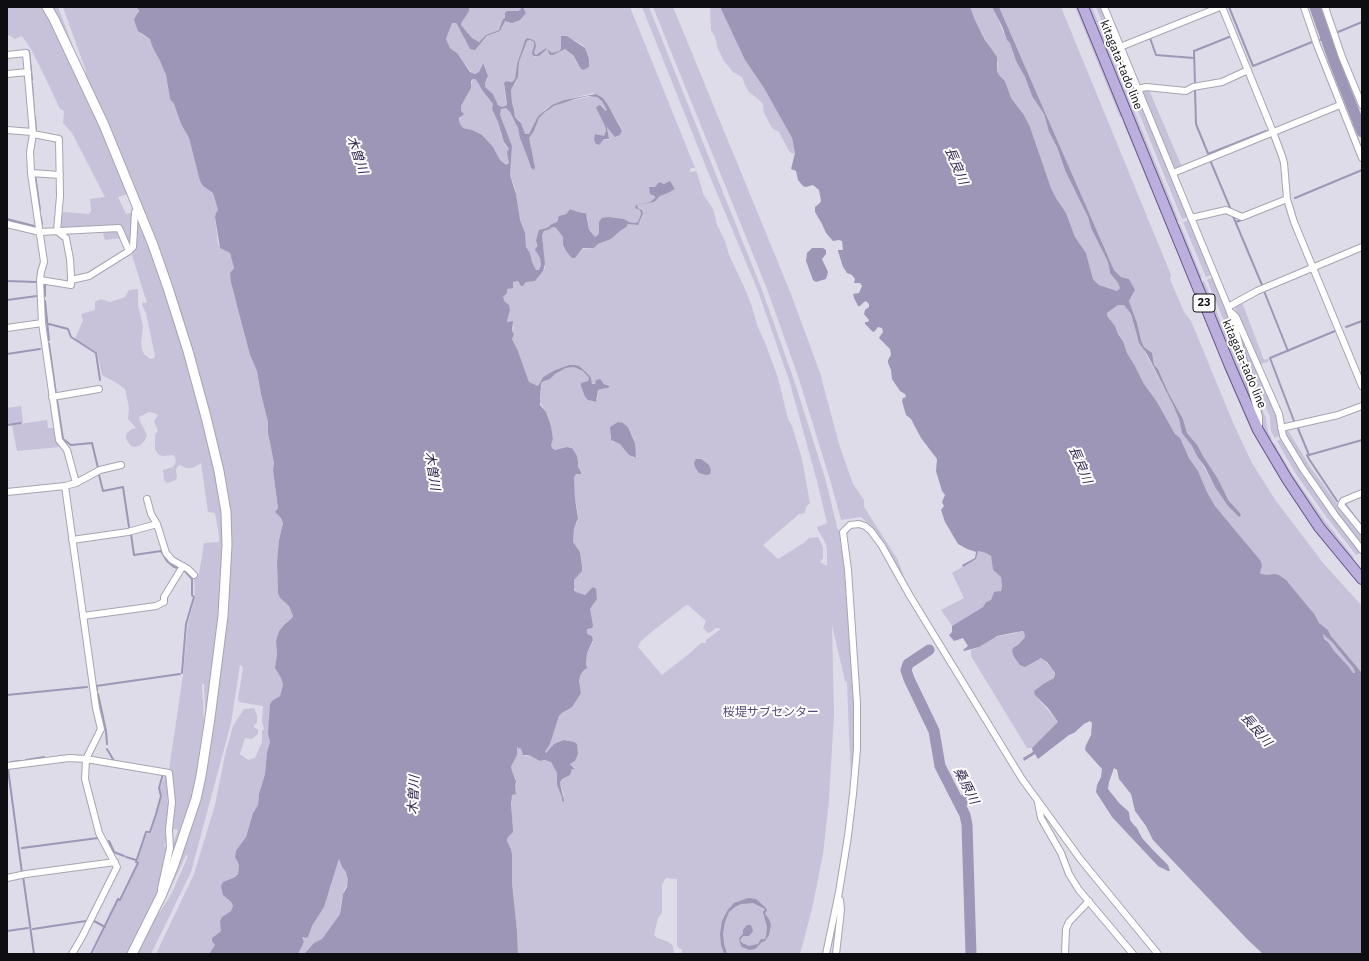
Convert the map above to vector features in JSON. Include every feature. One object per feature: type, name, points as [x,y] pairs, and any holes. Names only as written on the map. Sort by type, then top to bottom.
[{"type":"main road","name":"kitagata-tado line","points":[[1083,7],[1230,366],[1258,430],[1287,479],[1320,527],[1362,579]]},
{"type":"street","points":[[47,7],[104,125],[138,208],[168,288],[198,386],[223,491],[226,512],[227,545],[223,616],[201,776],[196,799],[175,860],[161,896],[132,954]]},
{"type":"street","points":[[1104,7],[1228,307],[1259,417],[1258,430]]},
{"type":"street","points":[[1120,47],[1221,7],[1273,132],[1284,163],[1287,199],[1362,386]]},
{"type":"street","points":[[1304,7],[1340,105],[1362,158]]},
{"type":"street","points":[[1325,7],[1342,57],[1361,97],[1362,105]]},
{"type":"street","points":[[7,55],[26,53],[33,133],[30,152],[31,173],[44,262],[40,280],[42,323],[59,440],[67,450],[76,483]]},
{"type":"street","points":[[1138,89],[1146,87],[1186,91],[1194,87],[1222,82],[1248,70]]},
{"type":"street","points":[[7,74],[28,72]]},
{"type":"street","points":[[1173,173],[1340,105]]},
{"type":"street","points":[[7,130],[33,133],[59,139],[60,196],[57,230]]},
{"type":"street","points":[[31,173],[60,175]]},
{"type":"street","points":[[1191,218],[1226,210],[1242,217],[1287,199]]},
{"type":"street","points":[[71,280],[89,276],[133,247],[135,212],[138,208]]},
{"type":"street","points":[[7,224],[40,232],[119,228],[129,251]]},
{"type":"street","points":[[40,280],[71,285],[70,259],[66,238],[57,230]]},
{"type":"street","points":[[1228,307],[1257,291],[1362,247]]},
{"type":"street","points":[[1228,307],[1236,317],[1279,414],[1283,436],[1303,469],[1335,515],[1362,550]]},
{"type":"street","points":[[7,328],[42,323]]},
{"type":"street","points":[[52,397],[99,389]]},
{"type":"street","points":[[1281,428],[1338,415],[1362,406]]},
{"type":"street","points":[[7,492],[65,486],[76,483],[100,470],[121,465]]},
{"type":"street","points":[[65,486],[96,708],[102,729],[86,759],[85,779],[99,833],[117,867],[72,954]]},
{"type":"street","points":[[1362,493],[1343,501],[1342,505],[1362,531]]},
{"type":"street","points":[[147,499],[151,514],[157,524],[166,553],[172,560],[188,569],[194,575]]},
{"type":"street","points":[[72,540],[128,532],[157,524]]},
{"type":"street","points":[[826,954],[839,892],[850,821],[856,749],[857,703],[848,570],[843,532],[850,525],[859,524],[865,526],[871,531],[878,541],[1022,780],[1081,860],[1158,954]]},
{"type":"street","points":[[83,616],[156,606],[164,602],[164,597],[183,566]]},
{"type":"street","points":[[7,766],[69,758],[86,759],[169,773],[172,802],[169,828],[170,848],[161,886],[161,896]]},
{"type":"street","points":[[1038,801],[1041,818],[1061,853],[1069,874],[1089,901],[1134,954]]},
{"type":"street","points":[[7,878],[115,862]]},
{"type":"street","points":[[836,954],[841,910],[839,892]]},
{"type":"street","points":[[1065,954],[1066,929],[1069,922],[1089,901]]},
{"type":"green space","points":[[7,7],[43,7],[76,70],[129,194],[118,197],[126,214],[134,212],[132,246],[129,247],[119,225],[59,229],[60,214],[63,212],[89,214],[91,211],[90,199],[105,197],[72,133],[63,123],[64,111],[60,109],[31,49],[22,36],[15,39],[7,34]]},
{"type":"green space","points":[[50,7],[58,7],[81,68]]},
{"type":"green space","points":[[63,7],[138,8],[138,13],[134,19],[141,34],[150,39],[166,75],[170,99],[174,104],[181,124],[189,138],[200,181],[203,186],[213,193],[218,210],[215,217],[218,244],[220,248],[230,253],[234,268],[232,270],[233,289],[250,355],[257,371],[268,422],[268,433],[274,463],[273,470],[278,508],[275,512],[281,518],[283,523],[279,540],[277,562],[278,593],[280,598],[289,606],[293,616],[279,631],[276,641],[277,654],[275,668],[283,685],[280,696],[273,700],[269,719],[268,734],[270,742],[258,805],[253,813],[246,837],[236,860],[239,865],[238,874],[227,880],[227,899],[233,906],[231,911],[222,917],[221,931],[214,936],[215,945],[209,954],[156,954],[194,874],[215,805],[225,755],[233,726],[244,709],[254,708],[257,715],[257,723],[254,727],[258,730],[258,734],[252,739],[245,738],[240,754],[248,760],[255,758],[262,742],[262,731],[264,729],[262,722],[263,706],[239,702],[238,699],[243,668],[240,665],[231,723],[191,872],[151,954],[135,954],[151,921],[157,916],[171,895],[188,856],[186,855],[168,894],[157,912],[198,798],[230,547],[197,373],[85,78],[86,71]]},
{"type":"green space","points":[[469,7],[520,7],[521,9],[505,17],[499,30],[486,35],[479,42],[472,38],[461,25]]},
{"type":"green space","name":"桜堤サブセンター","points":[[523,7],[630,7],[695,168],[691,168],[690,172],[696,171],[697,173],[703,194],[713,209],[717,225],[752,307],[757,325],[778,378],[788,419],[792,426],[802,459],[810,503],[806,507],[805,513],[799,514],[763,545],[778,559],[809,538],[818,537],[823,547],[823,558],[820,562],[827,566],[826,544],[817,527],[827,523],[789,380],[758,291],[706,167],[642,7],[649,7],[762,290],[794,380],[826,481],[839,531],[845,569],[855,703],[854,749],[851,774],[847,682],[845,681],[832,625],[834,714],[829,800],[823,854],[812,909],[800,954],[682,954],[682,949],[677,946],[677,879],[666,878],[662,884],[662,913],[658,918],[654,935],[657,938],[669,942],[673,946],[674,954],[518,954],[512,883],[512,854],[507,841],[513,823],[511,816],[511,799],[512,795],[516,793],[516,779],[511,767],[517,755],[517,747],[520,747],[525,756],[529,755],[540,761],[549,760],[557,773],[557,785],[565,798],[560,783],[562,779],[568,776],[572,769],[575,768],[570,764],[575,761],[578,754],[577,746],[574,742],[567,740],[554,744],[546,753],[545,752],[550,744],[559,716],[569,708],[581,693],[579,681],[580,676],[586,669],[587,653],[593,642],[592,636],[587,634],[586,630],[590,609],[594,604],[593,587],[585,595],[576,592],[573,585],[574,580],[582,566],[580,552],[573,542],[574,529],[577,523],[578,513],[575,499],[574,477],[578,462],[571,447],[555,450],[552,448],[551,445],[553,439],[551,426],[540,402],[541,384],[566,368],[577,367],[589,378],[588,381],[581,383],[585,397],[588,400],[594,402],[597,400],[598,390],[605,389],[610,385],[602,382],[592,384],[591,378],[584,370],[575,365],[569,365],[555,370],[543,377],[538,386],[529,382],[512,339],[514,334],[512,331],[514,327],[507,321],[510,310],[509,305],[505,302],[503,297],[513,282],[518,281],[521,286],[524,285],[526,282],[535,280],[545,268],[542,235],[544,231],[553,227],[556,228],[563,237],[563,245],[566,251],[575,258],[583,249],[594,248],[598,244],[611,239],[628,224],[638,225],[643,215],[641,209],[638,208],[637,205],[653,202],[660,196],[675,189],[671,183],[662,184],[659,182],[655,187],[649,187],[655,198],[650,202],[636,205],[641,214],[638,222],[634,223],[624,219],[609,217],[599,222],[599,234],[595,237],[589,230],[585,212],[578,212],[571,209],[569,210],[566,214],[561,215],[558,218],[557,222],[539,234],[536,238],[536,252],[540,258],[541,265],[540,270],[536,270],[530,253],[526,247],[525,235],[519,216],[515,188],[510,175],[512,146],[500,117],[501,109],[505,108],[509,110],[516,123],[531,168],[535,167],[528,138],[535,129],[541,115],[549,109],[564,102],[593,96],[600,98],[607,108],[607,111],[602,107],[597,110],[606,131],[604,136],[601,137],[597,134],[595,135],[594,140],[597,145],[604,139],[609,140],[607,127],[616,137],[621,134],[622,131],[603,98],[593,93],[564,100],[548,107],[538,116],[529,134],[525,134],[520,121],[515,117],[511,90],[517,80],[519,62],[527,41],[530,40],[534,42],[533,52],[535,57],[545,50],[548,50],[551,55],[553,55],[565,49],[572,54],[577,63],[584,70],[589,67],[589,59],[584,46],[566,35],[559,51],[552,53],[546,48],[536,55],[534,53],[535,41],[527,38],[525,40],[517,64],[515,79],[512,82],[506,81],[504,87],[507,106],[502,107],[498,105],[493,94],[485,87],[485,83],[488,78],[485,66],[482,65],[481,71],[477,74],[472,73],[455,51],[450,48],[446,39],[452,23],[456,23],[466,41],[478,46],[488,36],[500,31],[505,21],[520,20],[525,11]],"holes":[[[623,423],[628,427],[634,439],[635,453],[637,457],[633,458],[620,444],[613,442],[610,438],[610,434]],[[688,605],[706,621],[703,628],[707,632],[709,633],[716,628],[721,629],[706,640],[706,643],[701,643],[662,675],[638,647],[640,642],[654,630]]]},
{"type":"green space","points":[[653,7],[673,7],[791,294],[820,373],[839,444],[853,484],[864,500],[864,507],[898,560],[906,583],[883,544],[869,524],[861,517],[841,520],[799,379],[767,289]]},
{"type":"green space","points":[[710,7],[720,7],[745,60],[764,88],[792,138],[795,153],[792,154],[789,151],[779,132],[772,128],[764,113],[763,104],[749,92],[742,77],[733,72],[724,61],[711,30]]},
{"type":"green space","points":[[970,7],[992,7],[1006,38],[1010,43],[1016,61],[1025,77],[1032,96],[1044,114],[1049,132],[1057,147],[1065,170],[1069,175],[1088,217],[1091,228],[1108,262],[1110,273],[1118,283],[1120,288],[1117,291],[1099,285],[1093,279],[1086,253],[1075,237],[1066,213],[1051,188],[1030,127],[1024,115],[1011,98],[1005,81],[997,71],[998,63],[975,20]]},
{"type":"green space","points":[[999,7],[1061,7],[1171,275],[1170,279],[1184,312],[1191,321],[1234,425],[1252,463],[1276,501],[1324,564],[1362,606],[1362,673],[1331,636],[1328,630],[1319,623],[1315,615],[1286,581],[1279,575],[1267,575],[1260,572],[1260,560],[1215,506],[1180,438],[1175,434],[1127,353],[1123,341],[1107,316],[1107,313],[1118,305],[1124,305],[1131,314],[1137,337],[1173,405],[1179,419],[1182,433],[1192,446],[1215,487],[1228,506],[1237,515],[1198,446],[1187,433],[1183,419],[1169,394],[1158,369],[1154,365],[1152,354],[1144,347],[1129,301],[1134,293],[1134,289],[1129,279],[1121,277],[1114,270]]},
{"type":"green space","points":[[1075,7],[1079,7],[1124,115],[1120,117]]},
{"type":"green space","points":[[1087,7],[1092,7],[1179,221],[1175,222]]},
{"type":"green space","points":[[1096,7],[1101,7],[1188,217],[1182,219]]},
{"type":"green space","points":[[473,79],[477,81],[493,104],[492,109],[498,122],[505,145],[509,149],[509,163],[506,165],[500,160],[493,147],[472,130],[463,128],[460,124],[461,106],[469,92]]},
{"type":"green space","points":[[1149,90],[1182,167],[1175,170],[1143,94],[1143,91]]},
{"type":"green space","points":[[1126,120],[1193,282],[1190,283],[1123,122]]},
{"type":"green space","points":[[137,212],[181,333],[215,463],[223,511],[224,574],[206,731],[204,684],[202,684],[205,740],[193,798],[163,883],[171,849],[178,830],[170,828],[175,794],[172,793],[171,770],[169,770],[183,675],[188,623],[195,598],[194,578],[199,574],[204,543],[219,542],[219,535],[215,513],[208,512],[201,463],[193,468],[186,468],[180,465],[178,466],[176,470],[176,480],[167,483],[164,480],[163,470],[173,467],[176,462],[173,455],[162,456],[158,454],[155,449],[155,435],[158,431],[154,421],[158,415],[149,412],[139,417],[147,435],[141,445],[135,447],[131,446],[126,439],[126,435],[130,430],[136,428],[128,419],[129,407],[125,389],[102,375],[97,352],[75,339],[83,320],[81,314],[95,310],[95,302],[101,299],[110,302],[125,297],[129,290],[138,289],[138,305],[143,326],[141,342],[142,349],[144,354],[150,359],[154,358],[155,356],[146,313],[142,305],[143,302],[147,303],[131,252]]},
{"type":"green space","points":[[1189,220],[1212,274],[1206,277],[1183,222]]},
{"type":"green space","points":[[1180,224],[1202,278],[1198,279],[1176,226]]},
{"type":"green space","points":[[118,229],[122,238],[105,240],[103,234],[105,231]]},
{"type":"green space","points":[[1213,277],[1230,319],[1242,364],[1207,280]]},
{"type":"green space","points":[[1204,281],[1246,382],[1256,417],[1200,283]]},
{"type":"green space","points":[[1242,302],[1264,360],[1269,359],[1269,361],[1259,365],[1235,308],[1235,305]]},
{"type":"green space","points":[[1236,321],[1276,416],[1280,435],[1275,438],[1271,431],[1270,417],[1248,367]]},
{"type":"green space","points":[[1251,383],[1266,418],[1268,432],[1272,439],[1268,441],[1265,435]]},
{"type":"green space","points":[[21,406],[23,422],[7,424],[7,408]]},
{"type":"green space","points":[[47,420],[48,428],[54,428],[56,441],[60,447],[17,451],[12,425]]},
{"type":"green space","points":[[1287,429],[1311,468],[1342,511],[1362,535],[1362,547],[1336,514],[1286,438],[1285,431]]},
{"type":"green space","points":[[1282,438],[1361,552],[1356,555],[1296,474],[1277,441]]},
{"type":"green space","points":[[1274,443],[1292,474],[1322,517],[1354,558],[1350,560],[1319,521],[1270,445]]},
{"type":"green space","points":[[977,551],[991,556],[993,570],[1001,577],[1002,588],[1000,592],[994,592],[991,600],[986,602],[983,607],[952,626],[941,610],[964,598],[952,573],[976,559]]},
{"type":"green space","points":[[1019,631],[1024,632],[1025,637],[1013,648],[1014,657],[1043,659],[1053,670],[1055,676],[1034,691],[1035,695],[1058,722],[1032,748],[1027,748],[971,656],[971,650],[979,647],[994,637],[1016,633]]},
{"type":"green space","points":[[1322,634],[1328,637],[1354,669],[1355,673],[1353,674],[1349,667],[1333,651]]},
{"type":"green space","points":[[165,775],[167,778],[167,802],[170,802],[168,837],[164,846],[169,848],[158,891],[129,954],[93,954],[118,900],[121,901],[139,863],[137,862],[146,834],[151,833],[162,796],[160,789]]},
{"type":"green space","points":[[339,859],[346,872],[348,880],[348,884],[344,890],[340,914],[322,939],[309,948],[304,954],[298,954],[304,942],[302,937],[305,938],[319,915],[330,889]]},
{"type":"water","name":"木曽川","points":[[137,7],[469,7],[469,11],[461,25],[472,38],[479,42],[486,35],[499,30],[507,11],[518,11],[521,9],[520,7],[523,7],[526,13],[520,20],[512,23],[505,21],[500,31],[487,36],[475,50],[470,49],[457,24],[452,23],[446,39],[450,48],[457,53],[472,73],[475,74],[479,72],[483,64],[484,65],[488,76],[485,87],[493,94],[498,105],[502,107],[506,106],[507,104],[504,83],[506,81],[512,82],[515,79],[517,64],[525,40],[527,38],[535,41],[536,46],[534,53],[536,55],[546,48],[552,53],[559,51],[561,48],[561,36],[567,36],[585,48],[589,59],[589,67],[584,70],[581,69],[573,55],[565,49],[550,55],[547,49],[539,56],[534,56],[532,54],[534,42],[530,40],[527,41],[519,62],[518,77],[511,90],[515,117],[521,123],[525,134],[529,134],[538,116],[552,105],[564,100],[596,94],[603,98],[608,105],[622,131],[620,135],[615,137],[607,127],[609,139],[604,139],[599,145],[596,144],[594,140],[595,134],[604,136],[606,131],[596,107],[600,105],[606,111],[607,110],[602,101],[597,97],[588,96],[554,106],[539,118],[534,131],[529,138],[535,167],[534,170],[531,168],[518,128],[510,112],[506,108],[501,109],[500,115],[512,146],[510,175],[516,194],[520,220],[525,233],[526,247],[530,253],[536,270],[539,270],[541,265],[540,258],[535,250],[539,230],[547,228],[557,222],[559,216],[566,214],[570,209],[586,213],[589,230],[595,237],[599,234],[599,222],[602,218],[609,217],[624,219],[634,223],[638,222],[641,214],[640,210],[635,208],[636,205],[650,202],[655,198],[655,196],[650,194],[649,187],[655,187],[659,182],[664,184],[670,181],[675,189],[660,196],[654,202],[637,205],[638,208],[642,210],[643,214],[638,225],[628,224],[611,239],[598,244],[594,248],[583,248],[575,258],[572,258],[566,251],[563,245],[563,237],[556,228],[553,227],[544,231],[542,235],[545,264],[543,271],[535,281],[526,282],[523,286],[521,286],[518,281],[513,282],[513,288],[507,289],[507,293],[503,297],[505,302],[509,305],[510,310],[507,321],[513,321],[512,331],[514,334],[512,339],[529,382],[538,386],[543,377],[555,370],[569,365],[575,365],[579,366],[586,372],[591,378],[592,384],[595,384],[596,380],[600,379],[604,384],[610,386],[608,388],[598,390],[596,402],[588,400],[585,397],[581,383],[588,381],[589,378],[583,371],[574,367],[566,368],[541,384],[540,405],[546,412],[551,426],[553,439],[551,445],[552,448],[555,450],[567,447],[572,448],[577,456],[578,467],[581,472],[581,474],[576,474],[574,477],[578,518],[574,529],[573,542],[580,552],[582,571],[574,580],[574,590],[585,595],[593,587],[596,589],[597,599],[590,609],[593,626],[592,628],[587,629],[587,634],[592,636],[593,640],[587,653],[587,668],[580,676],[579,681],[581,693],[572,707],[559,716],[550,744],[545,752],[546,753],[554,744],[564,740],[577,744],[578,754],[575,761],[570,764],[575,769],[572,769],[570,775],[562,779],[560,783],[564,801],[562,801],[557,785],[557,773],[551,762],[545,760],[540,761],[529,755],[523,755],[521,749],[517,747],[517,755],[511,767],[516,781],[516,794],[512,795],[511,803],[513,832],[508,837],[507,841],[512,854],[512,883],[518,954],[304,954],[314,943],[322,939],[340,914],[343,894],[347,887],[348,880],[346,872],[339,859],[324,907],[312,926],[308,937],[302,937],[304,942],[298,954],[209,954],[215,945],[212,938],[221,931],[220,921],[222,917],[231,911],[233,906],[231,902],[223,895],[221,886],[223,882],[235,877],[238,874],[239,865],[235,857],[236,851],[246,837],[253,813],[258,805],[270,742],[268,734],[270,704],[273,700],[280,696],[283,685],[275,668],[277,654],[276,641],[279,631],[293,616],[289,606],[280,598],[278,593],[277,562],[279,540],[283,523],[281,518],[275,512],[278,508],[273,470],[274,463],[268,433],[268,422],[257,371],[250,355],[231,282],[230,273],[234,268],[230,253],[220,248],[215,217],[218,210],[213,193],[203,186],[200,181],[189,138],[181,124],[174,104],[170,99],[166,75],[150,39],[138,31],[135,23],[134,19],[139,11]],"holes":[[[475,79],[493,104],[492,109],[504,142],[509,149],[507,152],[509,163],[506,165],[500,160],[493,147],[482,135],[472,130],[463,128],[460,124],[459,118],[464,114],[461,111],[461,106],[471,88],[471,81]]]},
{"type":"water","name":"長良川","points":[[720,7],[970,7],[985,40],[997,57],[997,71],[999,75],[1005,81],[1011,98],[1024,115],[1030,127],[1051,188],[1066,213],[1075,237],[1086,253],[1093,279],[1099,285],[1117,291],[1120,288],[1118,283],[1110,273],[1108,262],[1065,170],[1057,147],[1049,132],[1044,114],[1032,96],[1025,77],[1016,61],[1010,43],[1007,40],[1002,26],[992,7],[999,7],[1114,270],[1121,277],[1129,279],[1135,290],[1129,301],[1144,347],[1152,353],[1154,365],[1158,369],[1169,394],[1183,419],[1187,433],[1198,446],[1218,479],[1229,501],[1241,515],[1239,517],[1228,506],[1215,487],[1205,467],[1182,433],[1179,419],[1173,405],[1147,354],[1139,343],[1131,314],[1124,305],[1118,305],[1107,313],[1107,316],[1115,326],[1123,341],[1127,353],[1175,434],[1180,438],[1215,506],[1260,560],[1262,565],[1260,573],[1267,575],[1279,575],[1286,580],[1315,615],[1319,623],[1328,630],[1331,636],[1362,673],[1362,954],[1263,954],[1153,840],[1146,826],[1135,811],[1131,794],[1119,779],[1117,770],[1114,768],[1108,789],[1120,804],[1129,812],[1130,820],[1137,828],[1142,838],[1168,865],[1170,871],[1158,866],[1112,817],[1096,792],[1102,769],[1085,750],[1091,735],[1092,723],[1090,721],[1038,759],[1035,754],[1024,761],[1023,758],[1033,752],[1032,748],[1058,722],[1048,708],[1035,695],[1034,691],[1054,678],[1055,673],[1047,662],[1041,658],[1025,667],[1020,665],[1014,657],[1012,651],[1013,648],[1025,637],[1024,632],[1022,631],[997,636],[979,647],[964,651],[963,650],[968,646],[963,638],[954,641],[949,635],[952,632],[952,626],[983,607],[986,602],[991,600],[994,592],[1001,591],[1001,577],[993,570],[991,556],[986,553],[978,551],[976,559],[963,567],[962,565],[975,558],[976,552],[958,544],[945,522],[941,510],[944,506],[942,502],[945,495],[942,491],[936,471],[937,459],[921,438],[911,419],[906,415],[902,401],[903,398],[906,397],[905,394],[900,391],[892,379],[891,370],[888,363],[891,355],[890,349],[879,338],[883,332],[882,328],[878,327],[873,332],[865,324],[865,322],[868,322],[869,320],[864,314],[865,310],[869,307],[869,304],[866,301],[858,306],[854,298],[853,294],[859,293],[862,286],[860,283],[854,283],[855,279],[852,275],[847,273],[843,267],[838,251],[843,250],[842,241],[833,241],[826,233],[815,212],[815,207],[821,201],[819,190],[813,185],[806,187],[803,186],[798,180],[796,171],[791,169],[795,153],[792,138],[764,88],[745,60]],"holes":[[[1323,634],[1332,642],[1354,669],[1355,673],[1353,673],[1324,639]]]},
{"type":"water","points":[[812,248],[823,248],[826,250],[826,254],[822,259],[828,272],[827,276],[826,279],[816,282],[813,280],[806,261],[807,253]]},
{"type":"water","points":[[618,422],[623,423],[628,427],[635,443],[636,458],[629,455],[620,444],[611,440],[610,427]]},
{"type":"water","points":[[696,459],[701,459],[709,465],[711,470],[710,474],[706,475],[699,473],[694,463]]},
{"type":"water","points":[[748,898],[756,899],[767,910],[765,914],[771,925],[769,935],[765,941],[755,949],[750,950],[742,947],[739,938],[743,934],[743,930],[747,925],[751,925],[753,931],[749,936],[743,936],[740,940],[742,943],[749,946],[758,944],[761,939],[765,939],[767,927],[763,912],[765,909],[753,903],[741,904],[729,912],[725,922],[723,933],[727,954],[724,954],[720,934],[722,921],[727,911],[734,903]]},
{"type":"waterway","points":[[1229,7],[1253,66],[1312,42]]},
{"type":"waterway","points":[[1315,7],[1334,61],[1362,132]]},
{"type":"waterway","points":[[1338,32],[1362,22]]},
{"type":"waterway","points":[[1326,37],[1332,34]]},
{"type":"waterway","points":[[1195,84],[1194,51],[1229,37]]},
{"type":"waterway","points":[[1150,38],[1156,55],[1194,58]]},
{"type":"waterway","points":[[1317,41],[1326,38]]},
{"type":"waterway","points":[[27,51],[29,51],[32,80]]},
{"type":"waterway","points":[[32,83],[34,113]]},
{"type":"waterway","points":[[1195,90],[1196,124],[1209,156]]},
{"type":"waterway","points":[[35,117],[36,132]]},
{"type":"waterway","points":[[15,128],[29,129]]},
{"type":"waterway","points":[[1208,154],[1266,131]]},
{"type":"waterway","points":[[1210,160],[1231,210]]},
{"type":"waterway","points":[[1295,198],[1362,170]]},
{"type":"waterway","points":[[35,175],[40,210]]},
{"type":"waterway","points":[[40,214],[42,224]]},
{"type":"waterway","points":[[1233,216],[1262,285]]},
{"type":"waterway","points":[[7,219],[34,226]]},
{"type":"waterway","points":[[1236,222],[1244,219]]},
{"type":"waterway","points":[[7,281],[36,282]]},
{"type":"waterway","points":[[45,283],[45,296]]},
{"type":"waterway","points":[[1264,291],[1288,351]]},
{"type":"waterway","points":[[7,300],[37,296]]},
{"type":"waterway","points":[[45,301],[49,340]]},
{"type":"waterway","points":[[1346,327],[1362,321]]},
{"type":"waterway","points":[[49,324],[68,329],[71,337],[96,353],[100,380]]},
{"type":"waterway","points":[[1294,421],[1270,358],[1335,331]]},
{"type":"waterway","points":[[49,344],[56,394]]},
{"type":"waterway","points":[[7,354],[40,349]]},
{"type":"waterway","points":[[57,400],[63,439],[71,445],[92,443],[98,468]]},
{"type":"waterway","points":[[7,425],[21,423]]},
{"type":"waterway","points":[[1297,426],[1309,455],[1307,455],[1309,459],[1337,501]]},
{"type":"waterway","points":[[1309,455],[1362,440]]},
{"type":"waterway","points":[[99,475],[103,491],[123,487],[129,527]]},
{"type":"waterway","points":[[1345,504],[1362,526]]},
{"type":"waterway","points":[[131,534],[134,555],[161,551],[167,561],[174,567],[178,568]]},
{"type":"waterway","points":[[182,673],[186,624],[194,597],[192,595],[192,579],[184,570]]},
{"type":"waterway","name":"桑原川","points":[[929,650],[908,664],[906,670],[934,731],[940,766],[965,815],[967,825],[971,954]]},
{"type":"waterway","points":[[96,686],[180,674]]},
{"type":"waterway","points":[[7,695],[87,687]]},
{"type":"waterway","points":[[98,694],[106,731],[107,744]]},
{"type":"waterway","points":[[107,749],[114,761]]},
{"type":"waterway","points":[[26,760],[44,757]]},
{"type":"waterway","points":[[11,762],[20,761]]},
{"type":"waterway","points":[[8,769],[22,873]]},
{"type":"waterway","points":[[91,954],[118,899],[120,900],[138,863],[136,862],[146,832],[150,832],[156,814],[161,796],[159,788],[163,774]]},
{"type":"waterway","points":[[960,803],[971,796]]},
{"type":"waterway","points":[[22,848],[98,838]]},
{"type":"waterway","points":[[109,841],[114,852],[124,856]]},
{"type":"waterway","points":[[126,857],[136,860]]},
{"type":"waterway","points":[[23,876],[34,954]]},
{"type":"waterway","points":[[33,929],[86,921]]},
{"type":"waterway","points":[[94,921],[105,927]]},
{"type":"waterway","points":[[7,931],[28,928]]}]
